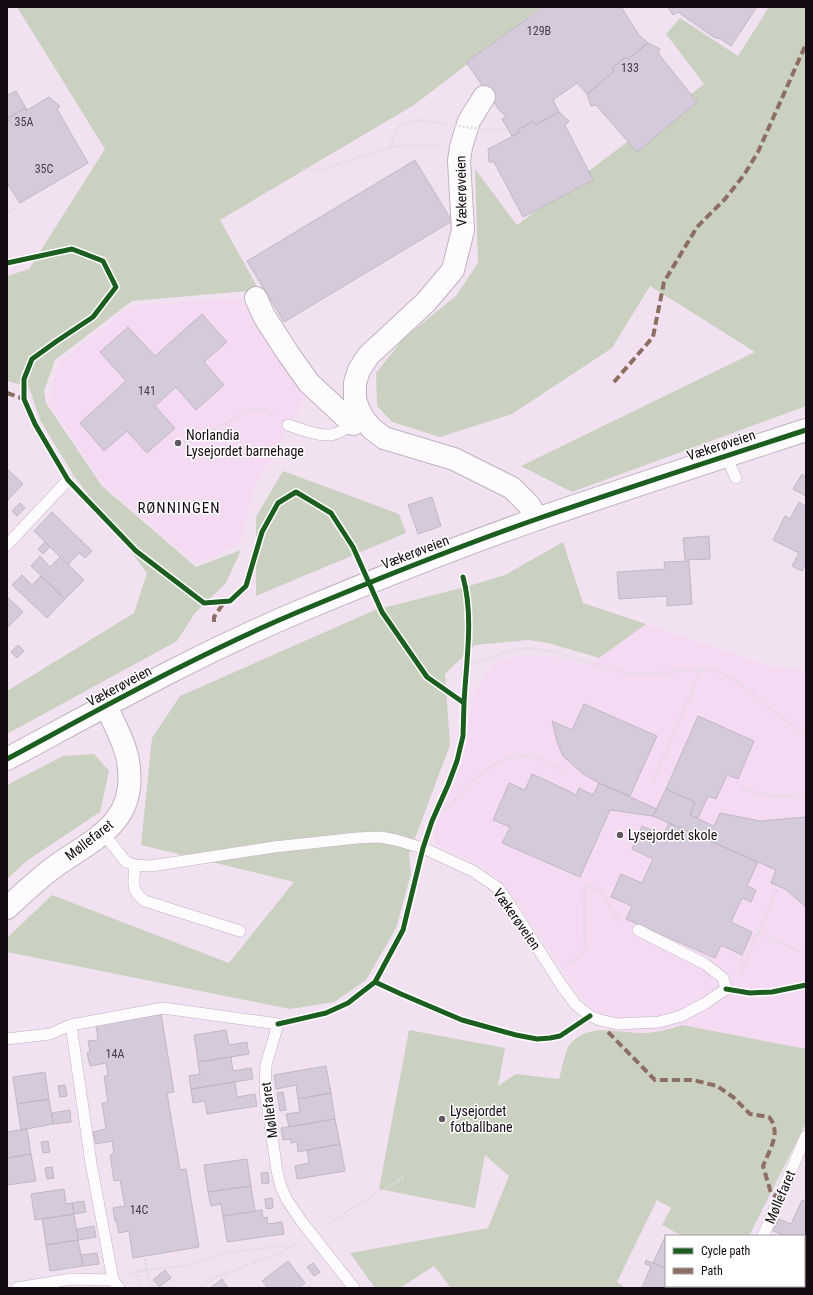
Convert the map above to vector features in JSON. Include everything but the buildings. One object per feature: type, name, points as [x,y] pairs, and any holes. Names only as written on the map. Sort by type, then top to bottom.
[{"type":"street","name":"Vækerøveien","points":[[358,421],[358,408],[355,399],[355,383],[359,370],[368,356],[426,302],[453,270],[463,230],[459,161],[461,147],[469,121],[484,97]]},
{"type":"street","name":"Vækerøveien","points":[[256,298],[264,316],[309,383],[358,421],[371,428],[384,438],[454,459],[512,488],[529,505],[537,519]]},
{"type":"street","name":"Vækerøveien","points":[[7,759],[106,706],[227,645],[296,613],[402,570],[537,519],[806,430]]},
{"type":"street","name":"Møllefaret","points":[[7,908],[52,868],[103,833],[115,821],[127,803],[130,788],[130,768],[123,745],[106,706]]},
{"type":"lane","points":[[288,425],[329,436],[336,434],[358,421]]},
{"type":"lane","name":"Vækerøveien","points":[[726,456],[736,478]]},
{"type":"lane","points":[[7,545],[68,480]]},
{"type":"lane","points":[[103,833],[126,862],[135,865],[134,888],[137,895],[145,901],[240,931]]},
{"type":"lane","name":"Vækerøveien","points":[[135,865],[151,866],[274,847],[357,838],[380,837],[396,840],[423,848],[473,871],[498,888],[576,1005],[590,1016],[617,1024],[659,1022],[681,1016],[704,1004],[726,989]]},
{"type":"lane","points":[[638,930],[710,967],[723,978],[726,989]]},
{"type":"lane","name":"Møllefaret","points":[[7,1039],[50,1034],[71,1025],[163,1008],[278,1024],[266,1065],[265,1090],[277,1171],[287,1200],[302,1222],[354,1288]]},
{"type":"lane","points":[[17,1288],[71,1279],[116,1284],[91,1163],[71,1025]]},
{"type":"lane","name":"Møllefaret","points":[[763,1235],[806,1136]]},
{"type":"path","points":[[391,147],[396,131],[406,122],[419,120],[487,130],[508,130]]},
{"type":"path","points":[[301,168],[319,170],[391,147],[417,145],[461,147]]},
{"type":"path","points":[[7,213],[15,208]]},
{"type":"path","points":[[170,438],[179,443],[194,440],[252,409],[263,409],[288,425]]},
{"type":"path","points":[[466,667],[513,650],[529,648],[550,650],[626,673],[648,674],[701,669],[714,670],[733,679],[806,737]]},
{"type":"path","points":[[466,661],[466,674]]},
{"type":"path","points":[[653,783],[701,669]]},
{"type":"path","points":[[436,812],[442,811],[449,806],[462,791],[483,773],[508,759],[521,756],[533,758],[568,773]]},
{"type":"path","points":[[742,789],[770,796],[786,797],[806,792]]},
{"type":"path","points":[[423,848],[439,805]]},
{"type":"path","points":[[549,966],[571,962],[578,959],[583,954],[585,948],[584,891],[586,887],[591,886],[598,889],[612,912],[619,919],[638,930]]},
{"type":"path","points":[[726,989],[741,991],[742,968],[777,891]]},
{"type":"path","points":[[758,933],[806,954]]},
{"type":"path","points":[[141,1288],[138,1272],[182,1266],[225,1253],[294,1245]]},
{"type":"path","points":[[145,1259],[148,1278],[155,1288]]},
{"type":"shaded area","name":"Norlandia Lysejordet barnehage","points":[[240,298],[308,394],[255,486],[240,544],[197,564],[104,484],[48,402],[59,363],[131,306]]},
{"type":"shaded area","name":"Lysejordet skole","points":[[646,624],[769,666],[806,670],[806,1049],[683,1025],[656,1032],[638,1033],[609,1030],[579,994],[516,900],[497,878],[476,863],[438,846],[433,837],[434,829],[463,757],[474,695],[478,684],[492,666],[503,660],[519,656],[537,655],[589,665]]},
{"type":"green space","points":[[17,7],[542,7],[414,105],[220,220],[259,290],[132,301],[55,360],[44,391],[46,403],[102,486],[196,567],[241,550],[226,583],[195,613],[177,641],[7,734],[7,691],[134,613],[147,573],[74,476],[40,420],[29,387],[7,381],[7,276],[29,269],[105,149]]},
{"type":"green space","points":[[769,7],[806,7],[806,406],[572,492],[521,466],[755,352],[650,286],[612,348],[512,414],[440,437],[392,422],[377,406],[376,373],[404,338],[456,296],[478,263],[475,169],[517,225],[704,84],[666,34],[680,18],[738,56]]},
{"type":"green space","points":[[283,471],[399,514],[406,533],[256,596],[256,517]]},
{"type":"green space","points":[[563,542],[583,603],[646,624],[599,658],[548,643],[528,640],[475,645],[445,674],[450,745],[409,854],[411,874],[396,928],[366,980],[334,1002],[290,1009],[7,952],[7,938],[52,895],[229,963],[294,882],[141,845],[152,738],[180,696],[375,610],[505,575]]},
{"type":"green space","points":[[94,754],[109,771],[100,812],[28,860],[7,879],[7,785],[63,756]]},
{"type":"green space","points":[[682,1025],[806,1049],[806,1123],[750,1235],[680,1235],[662,1225],[671,1208],[657,1200],[617,1282],[625,1288],[451,1288],[434,1266],[400,1288],[375,1288],[350,1253],[488,1228],[509,1176],[485,1155],[475,1208],[379,1189],[409,1030],[505,1048],[498,1086],[516,1074],[559,1079],[570,1045],[580,1036],[588,1033],[605,1030],[640,1033],[667,1030]]},
{"type":"marked path","points":[[614,382],[653,337],[664,282],[697,227],[725,199],[744,175],[758,152],[806,44]]},
{"type":"marked path","points":[[7,393],[24,399]]},
{"type":"marked path","points":[[214,622],[214,617],[225,601]]},
{"type":"marked path","points":[[608,1032],[655,1080],[693,1080],[717,1086],[733,1097],[750,1114],[769,1117],[773,1123],[774,1135],[771,1148],[763,1166],[771,1193],[779,1198]]},
{"type":"cycle path","points":[[7,263],[72,249],[103,261],[116,287],[93,317],[32,359],[24,379],[24,399],[35,424],[68,480],[136,551],[204,603],[230,601],[246,586],[262,532],[278,503],[296,492],[331,513],[353,547],[382,612],[427,677],[464,703],[463,736],[457,761],[432,821],[423,848],[403,930],[375,982],[348,1003],[326,1013],[278,1024]]},
{"type":"cycle path","points":[[7,759],[114,701],[261,628],[387,575],[537,519],[806,430]]},
{"type":"cycle path","points":[[463,577],[469,623],[464,703]]},
{"type":"cycle path","points":[[375,982],[462,1020],[516,1035],[537,1039],[560,1036],[590,1016]]},
{"type":"cycle path","points":[[726,989],[750,993],[772,992],[806,985]]},
{"type":"place","name":"Norlandia Lysejordet barnehage","points":[[178,443]]},
{"type":"place","name":"Lysejordet skole","points":[[620,835]]},
{"type":"place","name":"Lysejordet fotballbane","points":[[442,1119]]},
{"type":"district","name":"RØNNINGEN","points":[[179,508]]}]
